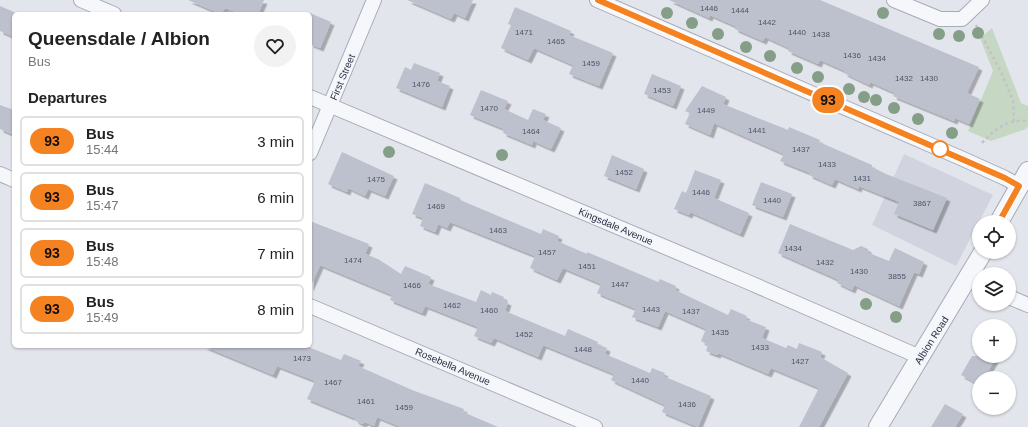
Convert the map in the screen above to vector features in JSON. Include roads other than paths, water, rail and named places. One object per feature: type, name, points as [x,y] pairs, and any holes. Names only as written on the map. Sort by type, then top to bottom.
[{"type":"street","points":[[81,0],[109,12]]},
{"type":"street","name":"First Street","points":[[312,148],[374,0]]},
{"type":"street","points":[[598,0],[1005,178],[1023,179],[1003,215]]},
{"type":"street","points":[[894,0],[940,19],[962,19],[982,0]]},
{"type":"street","name":"Kingsdale Avenue","points":[[312,98],[748,282],[920,357]]},
{"type":"street","points":[[0,174],[12,179]]},
{"type":"street","name":"Albion Road","points":[[878,427],[920,357],[972,283]]},
{"type":"street","points":[[1016,300],[1028,306]]},
{"type":"street","name":"Rosebella Avenue","points":[[312,307],[595,427]]}]
